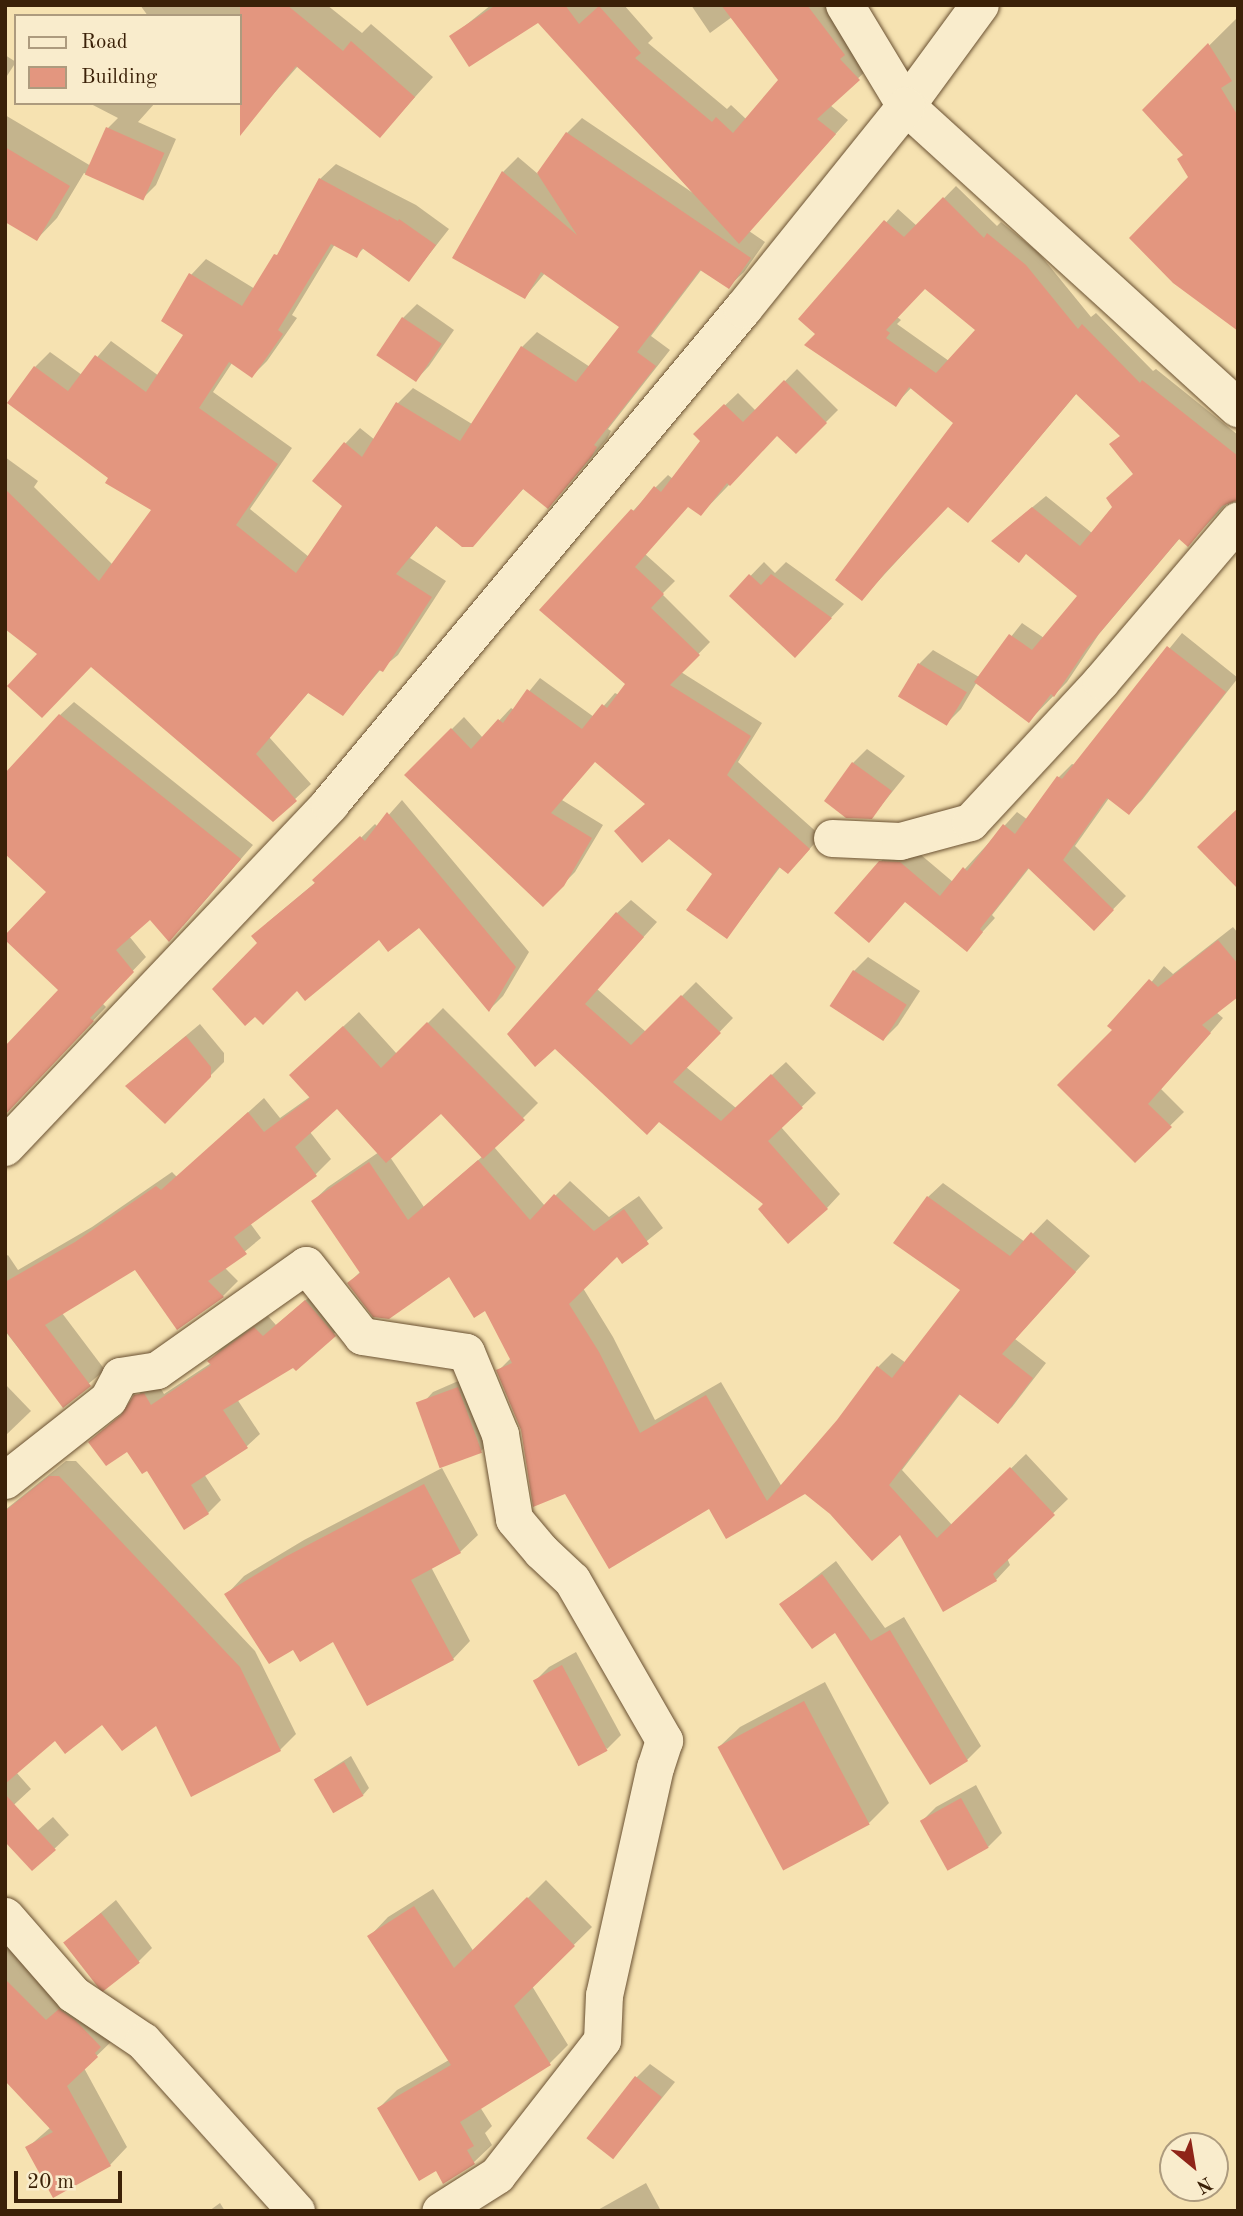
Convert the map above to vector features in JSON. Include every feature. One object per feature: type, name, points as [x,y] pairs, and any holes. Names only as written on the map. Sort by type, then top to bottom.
[{"type":"main road","points":[[845,5],[906,106],[1238,408]]},
{"type":"main road","points":[[5,1147],[330,804],[743,309],[906,106],[980,5]]},
{"type":"street","points":[[832,838],[900,841],[970,822],[1101,681],[1238,520]]},
{"type":"street","points":[[5,1480],[108,1399],[120,1376],[157,1370],[306,1265],[362,1336],[466,1352],[500,1434],[514,1519],[572,1580],[664,1740],[652,1779],[604,1995],[602,2040],[497,2175],[439,2211]]},
{"type":"street","points":[[5,1916],[73,1994],[143,2041],[296,2211]]},
{"type":"building","points":[[240,5],[287,5],[343,51],[351,41],[415,97],[380,138],[296,66],[240,136]]},
{"type":"building","points":[[496,5],[565,5],[579,24],[599,6],[641,53],[635,58],[712,122],[716,117],[733,133],[778,80],[721,5],[807,5],[845,55],[840,59],[860,80],[817,119],[836,134],[739,244],[538,23],[469,67],[449,36]]},
{"type":"building","points":[[1208,43],[1232,81],[1221,88],[1238,116],[1238,331],[1173,283],[1129,238],[1188,177],[1177,159],[1183,155],[1142,110]]},
{"type":"building","points":[[106,127],[164,153],[143,201],[85,175]]},
{"type":"building","points":[[566,132],[751,258],[729,289],[700,270],[637,352],[656,366],[594,445],[597,447],[592,456],[548,509],[523,489],[473,547],[462,547],[436,526],[396,574],[432,597],[383,672],[379,670],[343,716],[308,693],[256,754],[297,801],[273,822],[91,667],[42,718],[7,686],[37,654],[5,629],[5,489],[99,581],[151,510],[105,483],[108,478],[7,403],[34,366],[68,391],[95,355],[146,392],[183,335],[161,321],[189,273],[242,306],[274,254],[277,255],[319,178],[398,221],[399,219],[436,245],[409,282],[362,248],[357,258],[331,244],[278,330],[283,334],[252,378],[229,362],[199,408],[278,464],[236,525],[296,573],[342,506],[312,481],[344,442],[362,457],[396,402],[460,441],[521,346],[576,382],[619,327],[541,272],[525,299],[452,258],[502,171],[577,235],[537,173]]},
{"type":"building","points":[[5,147],[70,186],[37,241],[5,222]]},
{"type":"building","points":[[943,197],[984,238],[987,233],[1026,265],[1078,329],[1082,324],[1140,383],[1142,380],[1238,456],[1238,500],[1222,506],[1188,547],[1179,539],[1087,648],[1054,697],[1051,694],[1029,723],[974,682],[1009,634],[1032,650],[1077,596],[1026,554],[1019,563],[991,541],[1032,507],[1080,546],[1112,507],[1106,498],[1133,474],[1109,444],[1120,436],[1076,394],[968,523],[948,507],[862,601],[835,580],[953,423],[909,387],[896,407],[804,345],[815,334],[798,319],[884,220],[904,237]],"holes":[[[925,289],[975,330],[936,373],[886,338],[890,333],[886,330]]]},
{"type":"building","points":[[402,317],[442,344],[416,382],[376,355]]},
{"type":"building","points":[[784,380],[827,423],[796,454],[777,436],[730,486],[727,483],[701,516],[688,507],[635,567],[664,594],[651,608],[700,655],[670,685],[751,736],[727,775],[810,849],[788,874],[779,867],[727,939],[686,910],[712,874],[669,839],[642,863],[614,831],[645,804],[595,762],[551,813],[592,838],[564,886],[543,907],[404,775],[451,728],[471,749],[498,719],[503,723],[527,689],[582,729],[602,704],[607,708],[625,684],[539,610],[631,509],[634,511],[654,486],[661,492],[700,441],[693,434],[724,404],[743,422]]},
{"type":"building","points":[[749,574],[761,585],[771,574],[832,618],[795,658],[729,596]]},
{"type":"building","points":[[1167,646],[1226,692],[1129,815],[1107,798],[1063,860],[1114,910],[1094,931],[1028,868],[980,929],[983,932],[967,952],[905,902],[869,943],[834,913],[879,861],[900,862],[940,896],[963,867],[967,871],[1003,824],[1015,834],[1057,776],[1062,779]]},
{"type":"building","points":[[918,663],[967,692],[947,726],[898,696]]},
{"type":"building","points":[[59,714],[241,859],[169,942],[150,920],[116,950],[134,972],[90,1018],[94,1021],[5,1115],[5,1046],[58,990],[5,940],[5,935],[46,892],[5,854],[5,773]]},
{"type":"building","points":[[852,762],[892,791],[872,819],[846,818],[824,801]]},
{"type":"building","points":[[1238,808],[1238,889],[1197,847]]},
{"type":"building","points":[[387,812],[516,967],[489,1012],[419,928],[388,952],[379,940],[305,1001],[297,991],[263,1025],[255,1017],[245,1026],[212,989],[257,943],[251,936],[315,883],[312,880],[360,836],[365,841]]},
{"type":"building","points":[[616,912],[644,937],[585,1004],[631,1045],[681,995],[721,1033],[673,1082],[721,1121],[771,1074],[803,1108],[768,1141],[828,1209],[788,1244],[758,1209],[763,1204],[659,1122],[647,1135],[555,1049],[535,1067],[507,1034]]},
{"type":"building","points":[[1218,940],[1238,964],[1238,997],[1202,1025],[1211,1033],[1148,1104],[1172,1127],[1135,1163],[1057,1085],[1112,1030],[1107,1026],[1149,979],[1158,987]]},
{"type":"building","points":[[853,970],[907,1005],[883,1041],[830,1006]]},
{"type":"building","points":[[427,1022],[525,1120],[483,1159],[441,1114],[386,1163],[337,1109],[295,1147],[317,1176],[234,1237],[247,1254],[208,1281],[224,1297],[177,1330],[135,1270],[45,1325],[91,1386],[63,1408],[5,1330],[5,1282],[75,1242],[156,1186],[161,1190],[248,1112],[264,1132],[310,1098],[289,1075],[343,1026],[381,1068]]},
{"type":"building","points":[[186,1036],[211,1067],[211,1077],[165,1124],[125,1086]]},
{"type":"building","points":[[478,1160],[530,1220],[554,1194],[594,1231],[624,1209],[649,1244],[622,1264],[617,1257],[569,1304],[599,1352],[640,1433],[706,1395],[767,1501],[837,1420],[877,1366],[892,1378],[960,1290],[893,1243],[927,1196],[1010,1256],[1031,1232],[1076,1272],[1002,1354],[1033,1378],[998,1424],[959,1394],[889,1485],[937,1538],[1010,1467],[1055,1515],[993,1574],[997,1581],[943,1612],[900,1535],[872,1561],[830,1514],[805,1494],[726,1539],[709,1509],[609,1569],[565,1494],[533,1507],[521,1430],[496,1370],[512,1363],[485,1311],[474,1318],[449,1277],[389,1319],[373,1317],[347,1283],[360,1273],[311,1201],[369,1162],[408,1220]]},
{"type":"building","points":[[305,1300],[336,1336],[296,1371],[293,1368],[223,1410],[248,1448],[191,1485],[209,1514],[184,1530],[147,1471],[142,1474],[127,1452],[106,1466],[88,1442],[121,1415],[134,1395],[144,1393],[151,1405],[211,1365],[207,1361],[254,1327],[263,1336]]},
{"type":"building","points":[[458,1387],[482,1453],[440,1468],[416,1402]]},
{"type":"building","points":[[49,1476],[59,1476],[240,1667],[281,1751],[191,1797],[156,1726],[122,1751],[102,1725],[65,1754],[55,1741],[5,1784],[5,1511]]},
{"type":"building","points":[[424,1484],[461,1553],[411,1580],[454,1660],[367,1706],[333,1642],[300,1662],[293,1650],[269,1664],[224,1594],[285,1557]]},
{"type":"building","points":[[822,1574],[871,1641],[890,1630],[968,1761],[930,1785],[835,1633],[812,1649],[779,1604]]},
{"type":"building","points":[[562,1665],[608,1751],[578,1766],[533,1680]]},
{"type":"building","points":[[804,1701],[870,1825],[783,1871],[717,1747]]},
{"type":"building","points":[[344,1762],[364,1796],[333,1813],[314,1780]]},
{"type":"building","points":[[5,1794],[56,1850],[32,1871],[5,1842]]},
{"type":"building","points":[[961,1798],[989,1848],[948,1871],[920,1821]]},
{"type":"building","points":[[527,1897],[575,1946],[514,2006],[551,2065],[460,2122],[474,2146],[467,2150],[475,2164],[443,2184],[436,2171],[419,2181],[377,2108],[451,2065],[367,1936],[414,1906],[454,1968]]},
{"type":"building","points":[[101,1913],[140,1963],[102,1992],[63,1943]]},
{"type":"building","points":[[5,1979],[46,2020],[59,2009],[76,2021],[101,2047],[95,2053],[98,2057],[67,2086],[111,2166],[53,2198],[25,2147],[53,2132],[5,2081]]},
{"type":"building","points":[[635,2076],[662,2097],[613,2159],[586,2138]]}]
